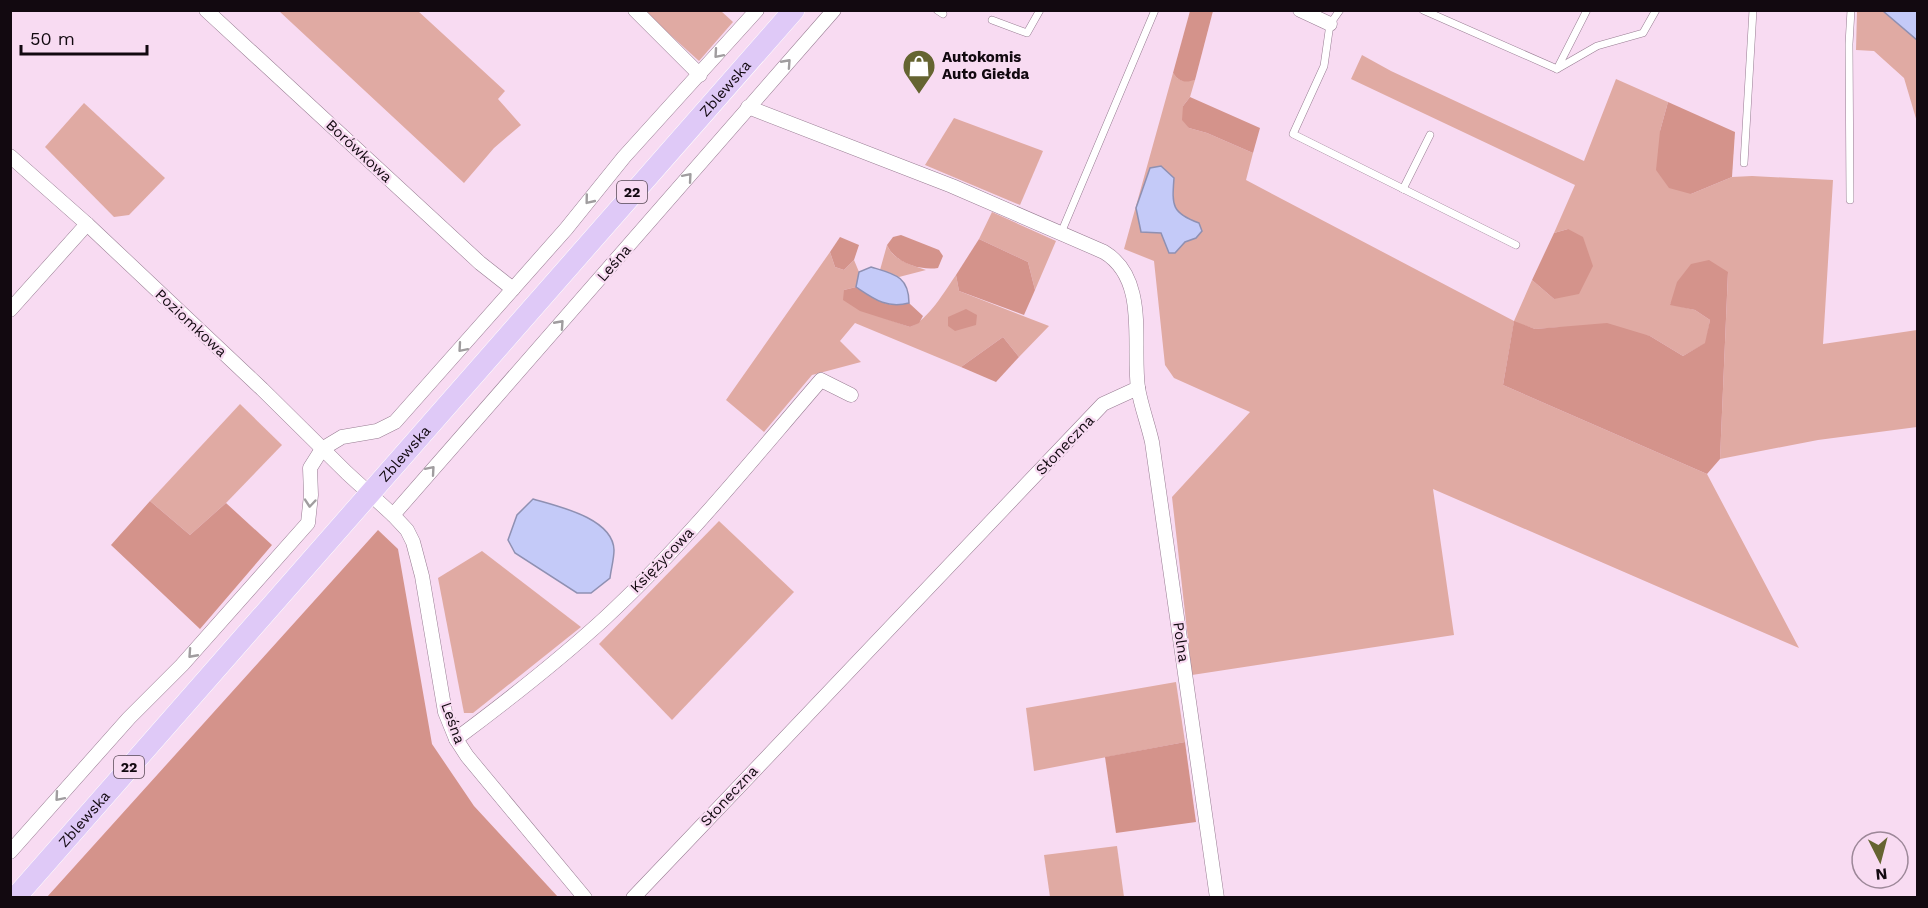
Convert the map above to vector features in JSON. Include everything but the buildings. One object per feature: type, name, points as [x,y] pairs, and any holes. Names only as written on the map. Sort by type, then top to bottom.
[{"type":"main road","name":"Zblewska","points":[[15,897],[794,10]]},
{"type":"street","name":"Borówkowa","points":[[206,10],[480,263],[513,289]]},
{"type":"street","points":[[635,10],[700,75]]},
{"type":"street","name":"Zblewska","points":[[322,449],[342,436],[377,431],[396,422],[513,289],[624,157],[757,10]]},
{"type":"street","name":"Leśna","points":[[393,515],[834,10]]},
{"type":"street","points":[[1300,10],[1330,24]]},
{"type":"street","points":[[748,107],[952,186],[1104,252],[1117,261],[1124,271],[1133,300],[1138,388]]},
{"type":"street","name":"Poziomkowa","points":[[10,156],[87,224],[369,494]]},
{"type":"street","points":[[10,310],[87,224]]},
{"type":"street","name":"Księżycowa","points":[[456,739],[520,691],[604,619],[687,535],[820,380],[851,394]]},
{"type":"street","name":"Słoneczna","points":[[633,897],[1103,404],[1138,388]]},
{"type":"street","name":"Polna","points":[[1138,388],[1152,442],[1217,897]]},
{"type":"street","points":[[10,852],[129,718],[182,665],[308,523],[311,495],[310,468],[322,449]]},
{"type":"street","name":"Leśna","points":[[369,494],[407,530],[413,542],[427,605],[445,712],[456,739],[466,756],[585,897]]},
{"type":"lane","points":[[992,20],[1027,33],[1040,10]]},
{"type":"lane","points":[[1061,233],[1155,10]]},
{"type":"lane","points":[[1340,10],[1330,24],[1324,66],[1293,134],[1516,245]]},
{"type":"lane","points":[[1423,10],[1557,69]]},
{"type":"lane","points":[[1557,69],[1587,10]]},
{"type":"lane","points":[[1557,69],[1597,46],[1643,33],[1656,10]]},
{"type":"lane","points":[[1744,163],[1753,10]]},
{"type":"lane","points":[[1850,200],[1849,44],[1851,10]]},
{"type":"lane","points":[[1403,189],[1430,135]]},
{"type":"shaded area","points":[[279,11],[418,11],[505,91],[498,99],[521,125],[494,148],[464,183]]},
{"type":"shaded area","points":[[644,11],[721,11],[733,22],[699,61]]},
{"type":"shaded area","points":[[1190,11],[1213,11],[1195,80],[1185,81],[1180,80],[1173,73]]},
{"type":"shaded area","points":[[1857,11],[1883,11],[1917,40],[1917,122],[1904,78],[1874,51],[1856,50]]},
{"type":"shaded area","points":[[1362,55],[1391,71],[1584,161],[1616,79],[1668,102],[1660,131],[1691,194],[1732,177],[1833,180],[1823,344],[1917,330],[1917,427],[1818,440],[1720,459],[1728,273],[1670,304],[1695,310],[1710,320],[1706,343],[1683,356],[1650,336],[1564,327],[1535,329],[1514,322],[1503,385],[1707,474],[1799,648],[1433,489],[1454,635],[1192,675],[1172,497],[1250,412],[1174,378],[1165,365],[1154,261],[1124,249],[1173,73],[1182,81],[1195,80],[1190,97],[1183,106],[1189,128],[1207,133],[1253,153],[1246,180],[1514,321],[1532,280],[1554,299],[1568,229],[1554,233],[1575,185],[1351,79]]},
{"type":"shaded area","points":[[1190,97],[1260,128],[1253,153],[1207,133],[1189,128],[1182,120],[1183,106]]},
{"type":"shaded area","points":[[1668,102],[1735,132],[1732,177],[1691,194],[1669,188],[1656,170],[1660,131]]},
{"type":"shaded area","points":[[84,103],[165,178],[129,215],[114,217],[45,147]]},
{"type":"shaded area","points":[[954,118],[1043,151],[1020,205],[925,165]]},
{"type":"shaded area","points":[[992,212],[1056,241],[1035,290],[1028,262],[979,239]]},
{"type":"shaded area","points":[[1568,229],[1583,237],[1593,266],[1579,294],[1554,299],[1532,280],[1554,233]]},
{"type":"shaded area","points":[[901,235],[939,250],[943,256],[938,268],[916,267],[895,256],[887,245],[893,237]]},
{"type":"shaded area","points":[[840,237],[859,245],[854,260],[844,270],[835,267],[830,252]]},
{"type":"shaded area","points":[[979,239],[1028,262],[1035,290],[1024,315],[959,291],[956,275]]},
{"type":"shaded area","points":[[887,245],[898,258],[926,270],[899,277],[880,270]]},
{"type":"shaded area","points":[[830,252],[835,267],[844,270],[854,260],[859,272],[856,287],[844,290],[887,319],[910,327],[930,312],[956,275],[959,291],[1049,326],[1019,357],[1003,337],[961,367],[855,323],[840,341],[861,362],[812,375],[764,432],[726,400]]},
{"type":"shaded area","points":[[1709,260],[1728,272],[1720,459],[1707,474],[1503,385],[1514,321],[1535,329],[1607,323],[1650,336],[1683,356],[1705,343],[1710,320],[1695,310],[1670,305],[1677,282],[1691,264]]},
{"type":"shaded area","points":[[856,287],[887,304],[909,303],[923,316],[919,323],[910,327],[860,311],[843,300],[844,290]]},
{"type":"shaded area","points":[[966,309],[977,315],[976,325],[955,331],[948,326],[948,317]]},
{"type":"shaded area","points":[[1003,337],[1019,357],[996,382],[961,367]]},
{"type":"shaded area","points":[[240,404],[282,445],[226,503],[190,535],[150,501]]},
{"type":"shaded area","points":[[150,501],[190,535],[226,503],[272,545],[200,629],[111,545]]},
{"type":"shaded area","points":[[719,521],[794,592],[672,720],[599,644]]},
{"type":"shaded area","points":[[378,530],[398,549],[432,744],[474,806],[558,897],[47,897]]},
{"type":"shaded area","points":[[482,551],[581,627],[473,713],[464,713],[438,578]]},
{"type":"shaded area","points":[[1176,682],[1185,742],[1034,771],[1026,708]]},
{"type":"shaded area","points":[[1185,742],[1196,822],[1116,833],[1105,757]]},
{"type":"shaded area","points":[[1117,846],[1124,897],[1050,897],[1044,855]]},
{"type":"water","points":[[1883,11],[1917,11],[1917,40]]},
{"type":"water","points":[[1161,166],[1174,178],[1175,207],[1183,216],[1199,223],[1202,231],[1196,238],[1185,242],[1175,253],[1169,253],[1161,233],[1141,232],[1136,208],[1150,168]]},
{"type":"water","points":[[871,267],[899,278],[906,287],[909,303],[887,304],[856,287],[859,272]]},
{"type":"water","points":[[533,499],[582,515],[604,530],[611,539],[614,557],[610,578],[591,593],[577,593],[515,553],[508,540],[517,515]]},
{"type":"place","name":"Autokomis Auto Giełda","points":[[919,95]]}]
